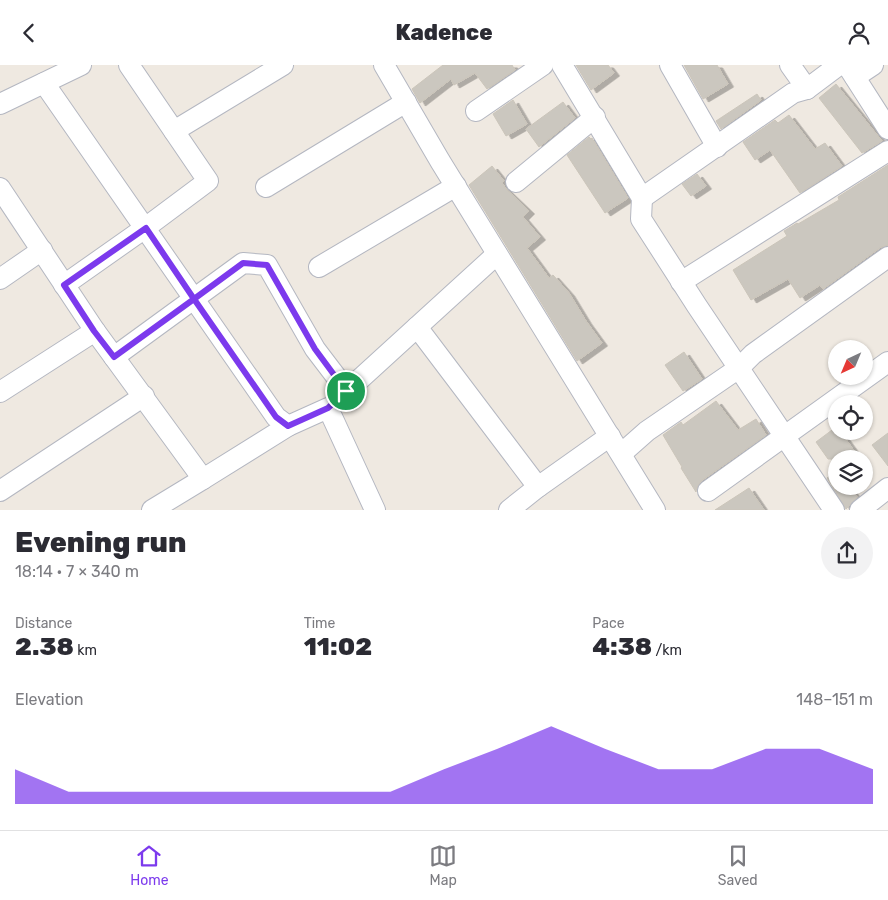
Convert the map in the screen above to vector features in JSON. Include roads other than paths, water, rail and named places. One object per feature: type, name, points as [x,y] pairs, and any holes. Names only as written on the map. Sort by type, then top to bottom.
[{"type":"street","points":[[0,104],[81,65]]},
{"type":"street","points":[[64,285],[146,228],[208,181],[129,65]]},
{"type":"street","points":[[174,131],[283,65]]},
{"type":"street","points":[[384,65],[497,254],[655,510]]},
{"type":"street","points":[[476,111],[543,65]]},
{"type":"street","points":[[562,65],[642,198],[641,219],[834,510]]},
{"type":"street","points":[[670,65],[717,147]]},
{"type":"street","points":[[790,65],[807,89]]},
{"type":"street","points":[[642,198],[793,93],[807,89],[847,69],[873,65]]},
{"type":"street","points":[[847,69],[888,129]]},
{"type":"street","points":[[44,83],[276,417],[288,426]]},
{"type":"street","points":[[266,187],[406,102]]},
{"type":"street","points":[[516,182],[595,117]]},
{"type":"street","points":[[681,282],[888,151]]},
{"type":"street","points":[[318,267],[456,186]]},
{"type":"street","points":[[0,188],[94,331],[144,396],[203,479]]},
{"type":"street","points":[[0,279],[42,250]]},
{"type":"street","points":[[152,510],[288,426],[328,408],[497,254]]},
{"type":"street","points":[[621,455],[647,431],[739,368],[753,353],[888,257]]},
{"type":"street","points":[[114,357],[243,263],[267,265],[315,349],[346,391]]},
{"type":"street","points":[[417,327],[538,487]]},
{"type":"street","points":[[0,392],[94,331]]},
{"type":"street","points":[[708,491],[888,362]]},
{"type":"street","points":[[0,491],[144,396]]},
{"type":"street","points":[[328,408],[371,509]]},
{"type":"street","points":[[509,510],[610,436]]},
{"type":"street","points":[[867,508],[888,488]]}]
